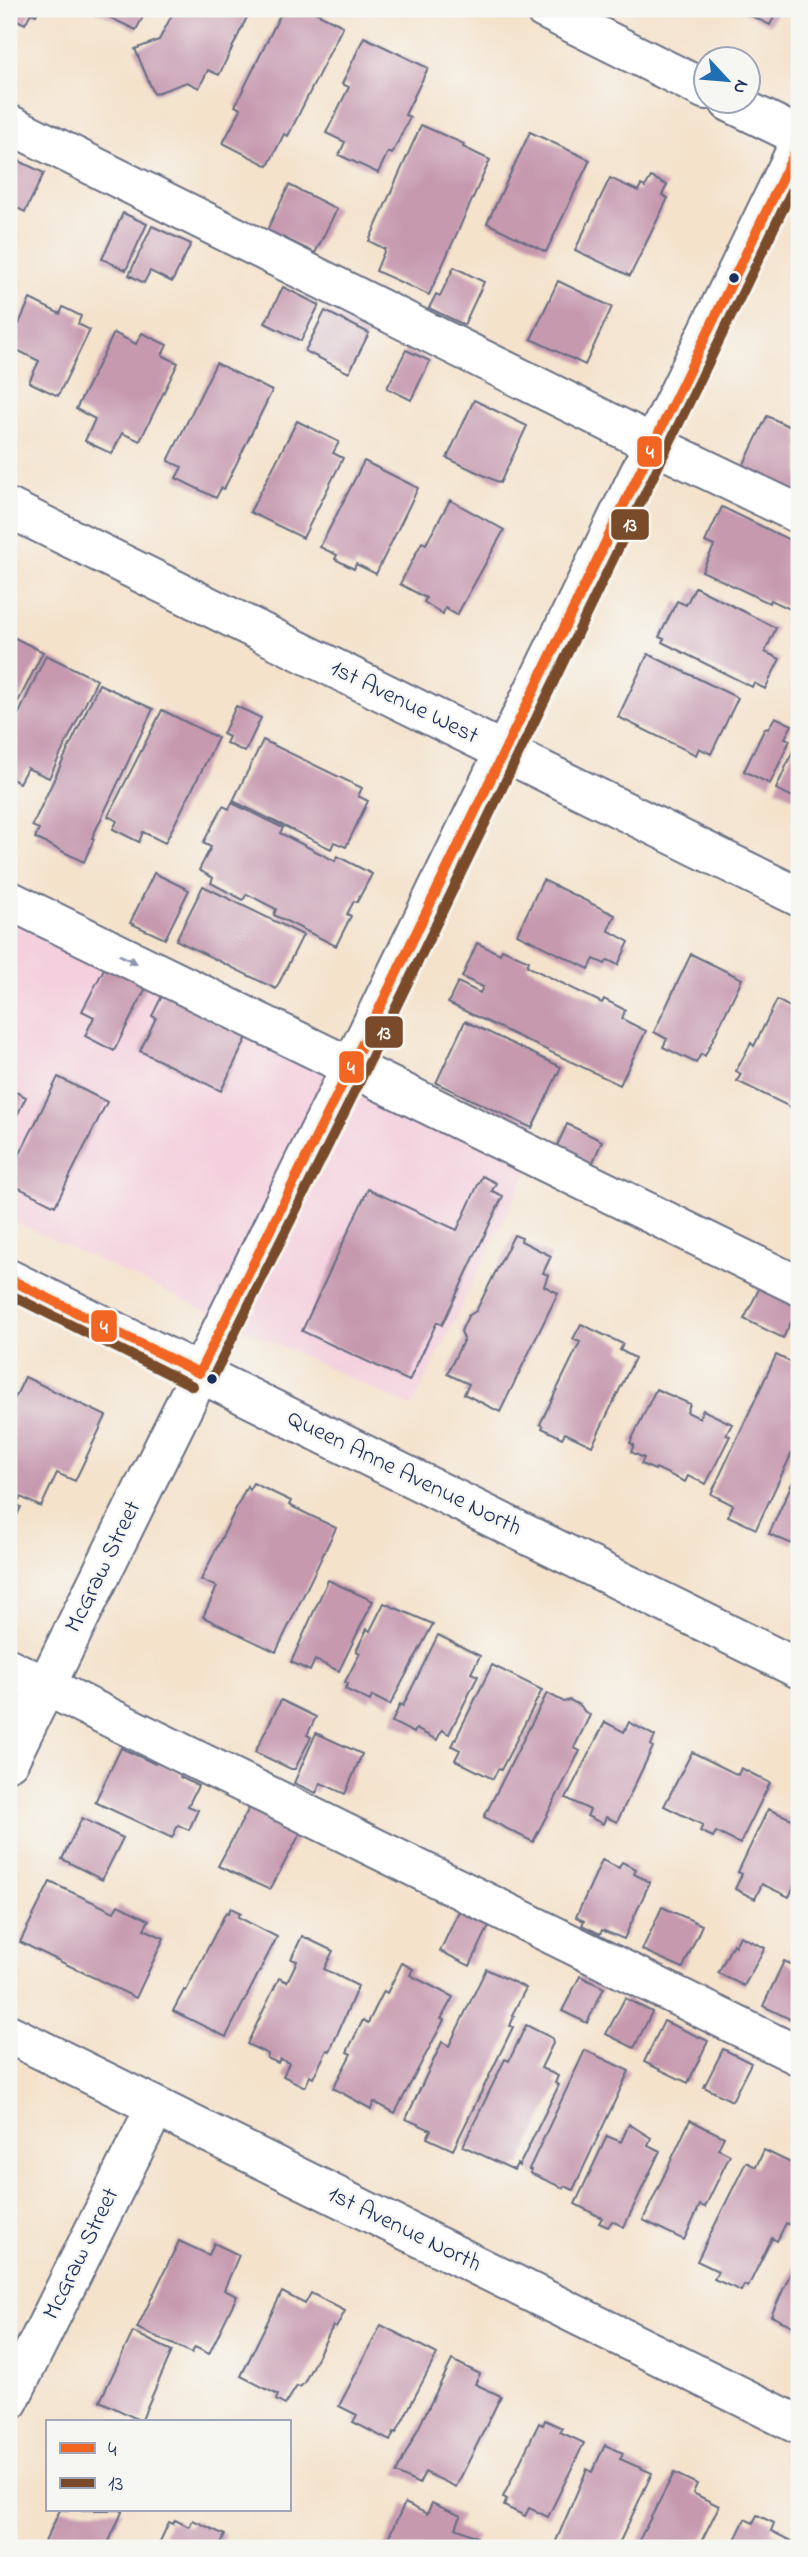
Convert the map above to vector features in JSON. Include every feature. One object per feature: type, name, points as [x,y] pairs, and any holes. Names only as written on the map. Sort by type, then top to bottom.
[{"type":"street","points":[[544,9],[692,83]]},
{"type":"street","points":[[758,116],[799,136]]},
{"type":"street","points":[[9,124],[799,514]]},
{"type":"street","name":"McGraw Street","points":[[9,1761],[351,1068],[799,144]]},
{"type":"street","name":"1st Avenue West","points":[[9,508],[799,897]]},
{"type":"street","points":[[9,900],[799,1286]]},
{"type":"street","name":"Queen Anne Avenue North","points":[[9,1279],[799,1669]]},
{"type":"street","points":[[9,1668],[799,2056]]},
{"type":"street","name":"1st Avenue North","points":[[9,2034],[799,2425]]},
{"type":"street","name":"McGraw Street","points":[[9,2401],[155,2108]]},
{"type":"shaded area","points":[[9,906],[530,1166],[412,1407],[9,1219]]},
{"type":"building","points":[[9,9],[39,9],[36,15],[31,13],[25,24],[9,16]]},
{"type":"building","points":[[92,9],[147,9],[136,30]]},
{"type":"building","points":[[175,9],[251,9],[219,75],[208,70],[199,88],[187,82],[154,94],[135,49],[159,40]]},
{"type":"building","points":[[283,9],[309,9],[343,26],[288,136],[284,134],[268,166],[223,143],[241,109],[235,106]]},
{"type":"building","points":[[737,9],[778,9],[770,25]]},
{"type":"building","points":[[364,37],[428,68],[405,115],[410,117],[392,154],[388,152],[378,173],[339,155],[345,142],[326,133],[349,87],[342,84]]},
{"type":"building","points":[[421,125],[464,144],[463,147],[490,160],[429,295],[376,271],[385,249],[369,241]]},
{"type":"building","points":[[530,132],[590,160],[546,252],[487,223]]},
{"type":"building","points":[[9,156],[44,173],[25,212],[9,204]]},
{"type":"building","points":[[651,177],[667,185],[662,195],[668,198],[630,276],[575,250],[610,178],[638,191],[641,185],[645,187]]},
{"type":"building","points":[[289,185],[337,209],[315,253],[267,230]]},
{"type":"building","points":[[123,213],[147,224],[126,270],[102,259]]},
{"type":"building","points":[[152,226],[191,244],[172,282],[150,271],[144,283],[129,275]]},
{"type":"building","points":[[454,267],[484,282],[464,325],[429,308],[436,294],[440,296]]},
{"type":"building","points":[[558,281],[612,307],[585,365],[531,339]]},
{"type":"building","points":[[283,287],[319,305],[301,341],[265,323]]},
{"type":"building","points":[[30,299],[60,314],[63,307],[81,316],[78,324],[90,330],[58,396],[29,382],[39,361],[9,346]]},
{"type":"building","points":[[325,311],[369,333],[349,373],[305,351]]},
{"type":"building","points":[[114,333],[136,344],[142,333],[167,345],[162,355],[178,363],[140,441],[122,433],[112,454],[85,441],[95,419],[76,409]]},
{"type":"building","points":[[406,350],[430,361],[411,400],[387,388]]},
{"type":"building","points":[[216,363],[272,391],[224,489],[221,488],[216,498],[176,478],[182,467],[168,461]]},
{"type":"building","points":[[474,400],[527,426],[500,483],[447,458]]},
{"type":"building","points":[[767,416],[799,431],[799,498],[741,470]]},
{"type":"building","points":[[297,421],[339,442],[333,453],[343,458],[303,538],[250,512]]},
{"type":"building","points":[[364,461],[418,488],[376,574],[356,564],[354,569],[335,559],[337,555],[320,547]]},
{"type":"building","points":[[450,500],[504,530],[457,615],[445,608],[443,614],[424,602],[426,598],[400,584],[422,542],[426,544]]},
{"type":"building","points":[[722,507],[798,544],[799,610],[771,600],[769,603],[702,571],[714,546],[705,542]]},
{"type":"building","points":[[695,587],[776,628],[765,652],[780,659],[765,689],[754,683],[752,687],[662,642],[664,639],[659,637],[677,601],[686,605]]},
{"type":"building","points":[[9,635],[43,652],[9,720]]},
{"type":"building","points":[[648,654],[738,698],[711,754],[699,748],[696,755],[618,717]]},
{"type":"building","points":[[46,655],[97,680],[49,778],[27,768],[19,783],[9,777],[9,735]]},
{"type":"building","points":[[99,684],[153,709],[92,838],[94,839],[84,862],[35,838],[39,829],[32,826]]},
{"type":"building","points":[[236,706],[261,718],[245,752],[226,743],[229,737],[223,734]]},
{"type":"building","points":[[162,710],[218,738],[165,843],[143,832],[139,842],[113,829],[117,821],[108,816]]},
{"type":"building","points":[[775,717],[792,725],[785,738],[790,740],[770,784],[744,771],[765,728],[768,729]]},
{"type":"building","points":[[799,737],[799,800],[776,789]]},
{"type":"building","points":[[263,740],[362,788],[358,796],[368,801],[346,847],[334,842],[331,849],[233,801]]},
{"type":"building","points":[[232,803],[283,828],[280,833],[335,861],[337,856],[372,874],[357,902],[354,901],[347,914],[351,916],[336,946],[274,915],[276,909],[247,894],[243,900],[211,883],[213,878],[199,870],[211,847],[203,843],[223,806],[229,809]]},
{"type":"building","points":[[154,873],[189,890],[165,939],[130,923]]},
{"type":"building","points":[[543,880],[615,915],[608,930],[629,942],[618,965],[608,960],[605,964],[594,959],[589,969],[517,934]]},
{"type":"building","points":[[203,886],[303,935],[276,989],[176,940]]},
{"type":"building","points":[[477,943],[500,954],[502,949],[529,961],[527,966],[602,1003],[604,999],[625,1010],[622,1019],[646,1031],[620,1085],[448,1003],[458,982],[480,993],[483,987],[462,977]]},
{"type":"building","points":[[691,954],[742,979],[705,1056],[701,1054],[696,1063],[663,1047],[667,1039],[654,1032]]},
{"type":"building","points":[[107,963],[148,984],[114,1051],[85,1036],[94,1017],[82,1011]]},
{"type":"building","points":[[163,994],[251,1029],[221,1091],[140,1051],[156,1018],[152,1016]]},
{"type":"building","points":[[777,1000],[799,1012],[799,1098],[794,1109],[737,1081],[741,1074],[736,1071],[751,1043],[754,1046]]},
{"type":"building","points":[[465,1021],[561,1067],[532,1128],[436,1083]]},
{"type":"building","points":[[58,1077],[107,1102],[55,1206],[9,1183],[9,1176]]},
{"type":"building","points":[[9,1089],[26,1097],[9,1132]]},
{"type":"building","points":[[567,1124],[602,1141],[591,1167],[555,1150]]},
{"type":"building","points":[[482,1176],[496,1183],[492,1191],[503,1196],[442,1325],[437,1322],[409,1381],[302,1331],[368,1189],[457,1230]]},
{"type":"building","points":[[514,1235],[551,1256],[543,1273],[548,1275],[544,1286],[558,1293],[500,1412],[464,1394],[469,1384],[447,1374],[464,1339],[461,1331],[468,1316],[476,1311]]},
{"type":"building","points":[[760,1287],[799,1306],[783,1338],[744,1319]]},
{"type":"building","points":[[581,1324],[623,1344],[620,1350],[635,1358],[592,1446],[565,1433],[562,1438],[542,1428],[540,1424],[580,1342],[573,1339]]},
{"type":"building","points":[[776,1355],[799,1366],[790,1388],[799,1392],[799,1401],[793,1414],[799,1417],[799,1438],[756,1529],[728,1516],[733,1505],[711,1494]]},
{"type":"building","points":[[25,1377],[106,1416],[75,1481],[57,1473],[41,1507],[21,1497],[19,1501],[9,1496],[9,1410]]},
{"type":"building","points":[[656,1389],[690,1404],[687,1412],[699,1418],[703,1410],[732,1424],[726,1435],[730,1436],[706,1484],[688,1476],[685,1482],[656,1468],[655,1470],[641,1464],[644,1458],[631,1452],[634,1445],[630,1443]]},
{"type":"building","points":[[799,1468],[799,1538],[796,1536],[792,1544],[769,1534]]},
{"type":"building","points":[[253,1483],[291,1501],[289,1505],[336,1528],[276,1652],[203,1617],[217,1587],[201,1580],[247,1486],[249,1490]]},
{"type":"building","points":[[9,1501],[21,1507],[9,1532]]},
{"type":"building","points":[[328,1580],[373,1601],[339,1671],[315,1660],[310,1671],[291,1662]]},
{"type":"building","points":[[384,1603],[433,1624],[390,1705],[372,1696],[370,1701],[345,1689],[348,1684],[345,1682],[360,1653],[356,1651]]},
{"type":"building","points":[[438,1635],[480,1656],[471,1673],[478,1676],[449,1734],[442,1730],[437,1740],[416,1729],[414,1733],[392,1722],[400,1704],[403,1706]]},
{"type":"building","points":[[492,1665],[542,1690],[501,1770],[498,1769],[493,1779],[455,1760],[460,1750],[452,1746]]},
{"type":"building","points":[[547,1693],[564,1702],[570,1700],[590,1715],[574,1748],[580,1751],[533,1842],[484,1817]]},
{"type":"building","points":[[281,1700],[316,1717],[307,1735],[311,1737],[295,1769],[255,1752]]},
{"type":"building","points":[[605,1722],[624,1732],[629,1722],[655,1736],[651,1745],[653,1747],[617,1822],[606,1817],[603,1824],[587,1816],[590,1810],[566,1798]]},
{"type":"building","points":[[316,1733],[362,1754],[345,1794],[321,1783],[316,1793],[294,1783]]},
{"type":"building","points":[[121,1748],[182,1773],[180,1777],[198,1786],[188,1806],[198,1810],[189,1830],[178,1825],[172,1838],[95,1802]]},
{"type":"building","points":[[692,1752],[738,1775],[741,1768],[770,1783],[740,1844],[716,1832],[713,1837],[700,1831],[703,1825],[664,1806]]},
{"type":"building","points":[[249,1808],[301,1832],[270,1890],[218,1866]]},
{"type":"building","points":[[768,1809],[799,1822],[799,1875],[789,1897],[762,1884],[755,1899],[735,1889],[742,1874],[738,1872]]},
{"type":"building","points":[[82,1818],[123,1838],[102,1880],[62,1859]]},
{"type":"building","points":[[602,1860],[619,1868],[622,1862],[636,1869],[634,1874],[650,1882],[624,1939],[602,1930],[600,1934],[582,1925],[584,1921],[576,1917]]},
{"type":"building","points":[[50,1882],[114,1912],[118,1905],[149,1920],[144,1929],[164,1938],[136,1998],[20,1942]]},
{"type":"building","points":[[662,1907],[702,1925],[683,1968],[642,1950]]},
{"type":"building","points":[[231,1908],[241,1913],[238,1917],[277,1937],[226,2037],[173,2011],[226,1912]]},
{"type":"building","points":[[459,1911],[489,1926],[470,1966],[440,1951]]},
{"type":"building","points":[[302,1936],[333,1951],[324,1969],[358,1986],[330,2051],[327,2050],[313,2078],[310,2076],[305,2087],[283,2076],[289,2063],[280,2059],[278,2063],[267,2058],[268,2054],[247,2044],[279,1978],[287,1982],[297,1961],[291,1959]]},
{"type":"building","points":[[740,1936],[765,1948],[744,1986],[718,1973]]},
{"type":"building","points":[[784,1961],[799,1968],[799,2016],[796,2022],[763,2006]]},
{"type":"building","points":[[402,1963],[413,1969],[410,1975],[453,1997],[441,2019],[444,2020],[395,2113],[374,2102],[371,2109],[333,2088],[351,2054],[347,2052],[363,2020],[368,2023]]},
{"type":"building","points":[[486,1969],[526,1988],[512,2015],[514,2016],[510,2026],[513,2027],[453,2150],[427,2138],[431,2130],[406,2119],[442,2042],[449,2046]]},
{"type":"building","points":[[580,1976],[604,1988],[587,2023],[562,2011]]},
{"type":"building","points":[[625,1998],[652,2012],[634,2048],[606,2034]]},
{"type":"building","points":[[664,2021],[708,2041],[688,2083],[644,2062]]},
{"type":"building","points":[[526,2025],[552,2038],[553,2043],[541,2068],[558,2076],[555,2083],[559,2085],[519,2166],[517,2164],[514,2170],[463,2146],[505,2059],[509,2061]]},
{"type":"building","points":[[723,2049],[751,2063],[732,2101],[704,2087]]},
{"type":"building","points":[[585,2050],[629,2071],[573,2190],[530,2173],[529,2169]]},
{"type":"building","points":[[690,2120],[724,2137],[718,2149],[730,2155],[705,2207],[700,2205],[684,2240],[643,2220]]},
{"type":"building","points":[[629,2124],[651,2138],[648,2145],[660,2151],[624,2227],[612,2221],[608,2227],[599,2223],[602,2218],[575,2204],[607,2136],[621,2142]]},
{"type":"building","points":[[764,2150],[799,2167],[799,2207],[790,2225],[786,2223],[777,2241],[772,2238],[748,2287],[744,2285],[741,2291],[714,2279],[718,2271],[697,2261],[746,2162],[756,2167]]},
{"type":"building","points":[[179,2241],[209,2255],[214,2243],[239,2255],[224,2290],[237,2296],[209,2354],[195,2347],[192,2353],[137,2328]]},
{"type":"building","points":[[799,2255],[799,2329],[771,2316]]},
{"type":"building","points":[[282,2292],[305,2304],[311,2293],[345,2311],[336,2328],[333,2326],[304,2383],[300,2387],[297,2386],[285,2405],[276,2400],[278,2395],[241,2376]]},
{"type":"building","points":[[381,2325],[437,2354],[390,2441],[353,2422],[357,2415],[339,2406]]},
{"type":"building","points":[[133,2332],[172,2351],[141,2420],[100,2401]]},
{"type":"building","points":[[452,2360],[480,2374],[475,2384],[501,2396],[456,2487],[425,2472],[419,2484],[396,2473]]},
{"type":"building","points":[[545,2420],[562,2428],[560,2432],[584,2443],[548,2517],[529,2508],[525,2516],[504,2506],[507,2499],[503,2497],[539,2423],[543,2425]]},
{"type":"building","points":[[605,2445],[623,2453],[620,2459],[652,2473],[617,2548],[553,2548],[587,2469],[592,2472]]},
{"type":"building","points":[[674,2473],[697,2484],[693,2493],[719,2506],[698,2548],[635,2548]]},
{"type":"building","points":[[405,2503],[427,2514],[432,2503],[461,2516],[456,2528],[477,2537],[471,2548],[383,2548]]},
{"type":"building","points":[[59,2512],[122,2512],[106,2548],[42,2548]]},
{"type":"building","points":[[757,2515],[774,2523],[771,2531],[799,2545],[799,2548],[731,2548],[745,2519],[753,2523]]},
{"type":"building","points":[[175,2520],[189,2527],[193,2520],[225,2535],[219,2548],[157,2548],[169,2522],[173,2524]]},
{"type":"transit line","name":"4","points":[[199,1373],[351,1067],[799,144]]},
{"type":"transit line","name":"13","points":[[212,1379],[364,1073],[799,176]]},
{"type":"transit line","name":"4","points":[[9,1279],[199,1373]]},
{"type":"transit line","name":"13","points":[[9,1294],[193,1386]]}]
